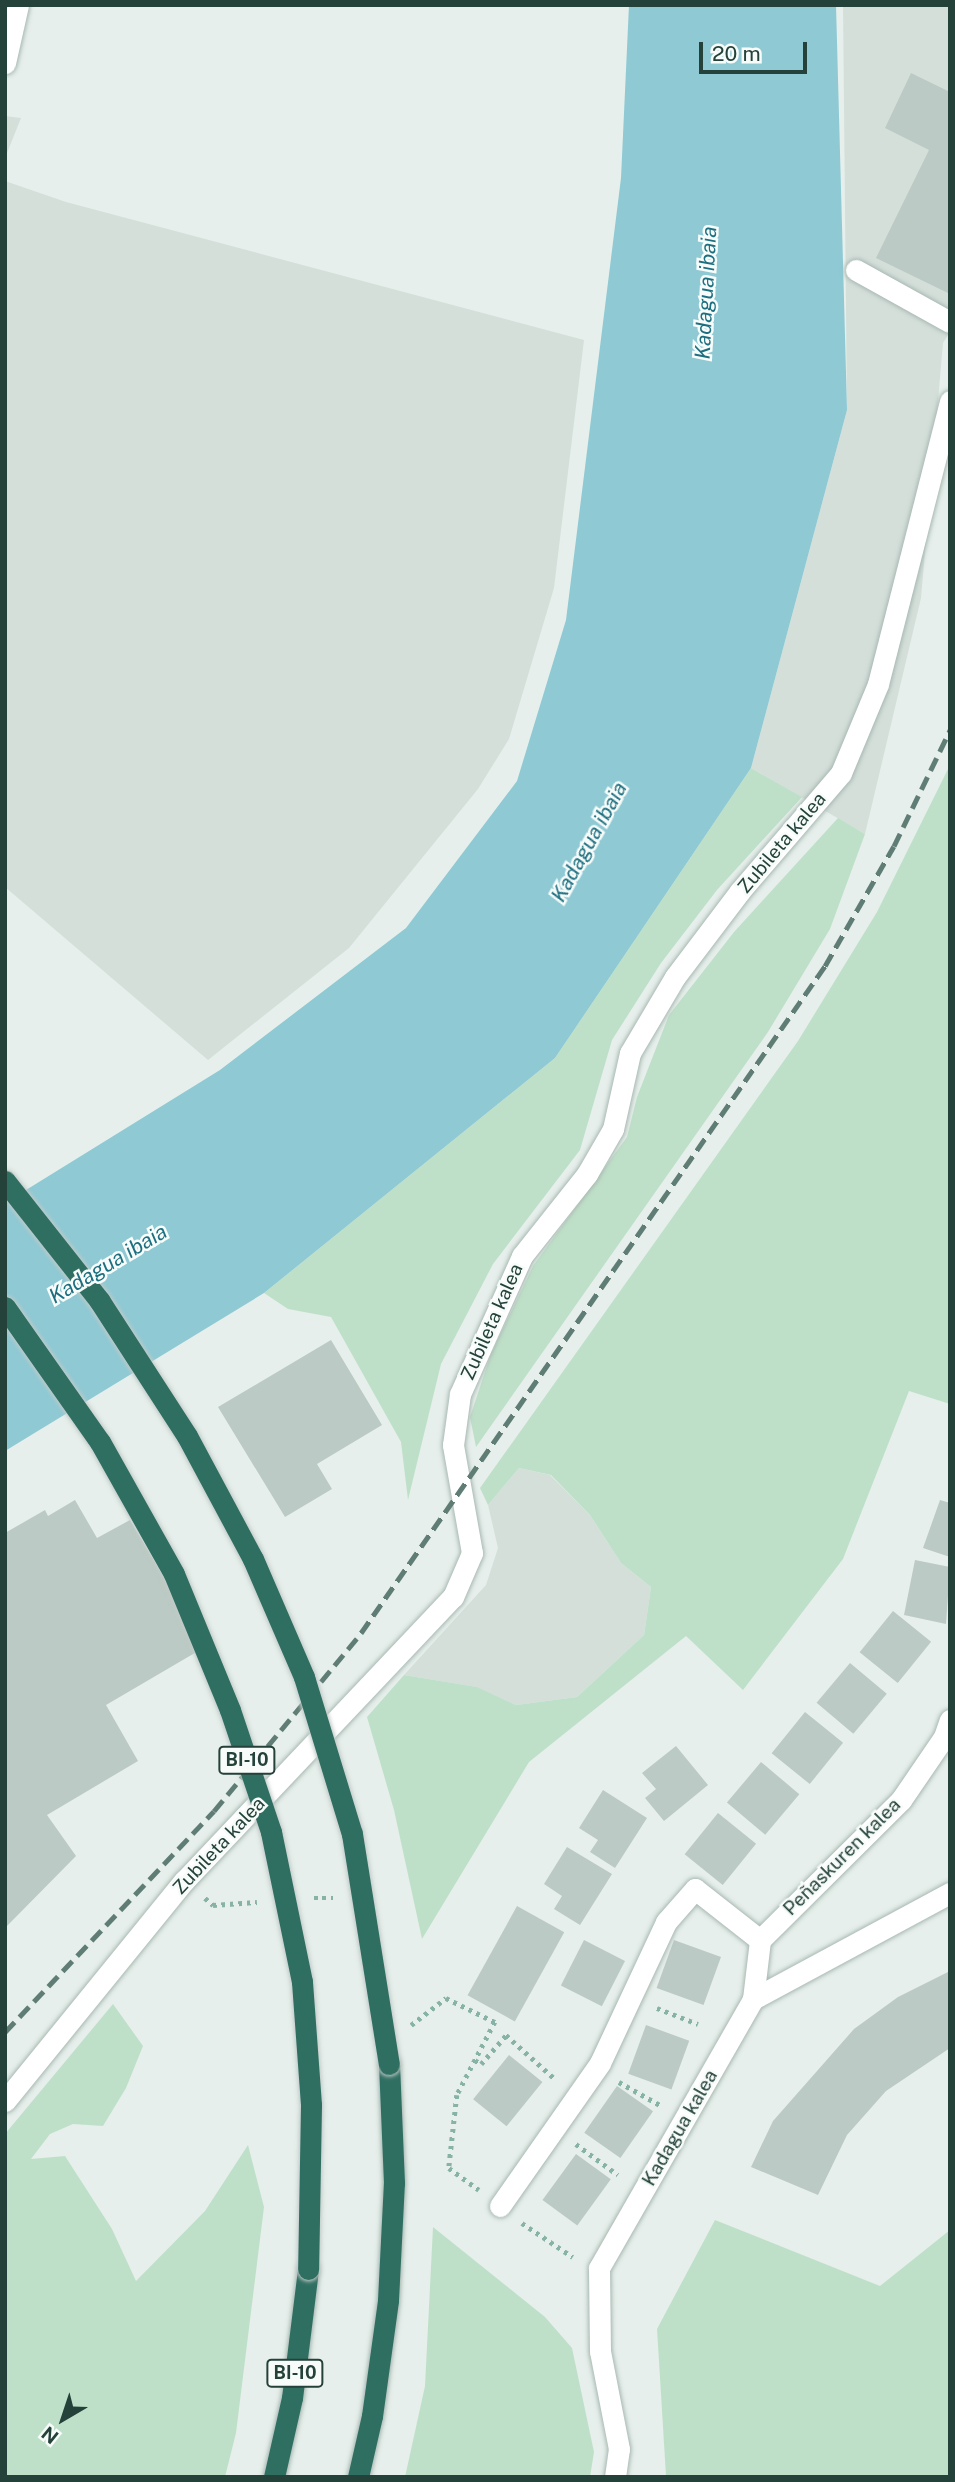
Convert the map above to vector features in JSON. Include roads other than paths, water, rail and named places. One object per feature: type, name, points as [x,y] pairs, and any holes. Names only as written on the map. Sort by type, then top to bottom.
[{"type":"highway","points":[[5,1181],[99,1300],[187,1436],[253,1559],[304,1676],[352,1834],[389,2064],[394,2183],[388,2300],[372,2416],[358,2477]]},
{"type":"highway","name":"BI-10","points":[[5,1307],[100,1442],[174,1574],[230,1710],[271,1832],[302,1982],[311,2105],[308,2269],[292,2398],[274,2477]]},
{"type":"street","points":[[5,63],[18,5]]},
{"type":"street","points":[[856,270],[950,322]]},
{"type":"street","name":"Zubileta kalea","points":[[5,2101],[184,1881],[453,1597],[472,1553],[453,1445],[460,1394],[522,1256],[587,1174],[612,1129],[630,1053],[675,977],[740,891],[841,774],[878,684],[950,401]]},
{"type":"street","name":"Peñaskuren kalea","points":[[760,1940],[901,1800],[944,1737],[950,1720]]},
{"type":"street","points":[[499,2206],[595,2070],[666,1922],[695,1889],[760,1940],[753,1999]]},
{"type":"street","points":[[753,1999],[950,1893]]},
{"type":"street","name":"Kadagua kalea","points":[[615,2477],[618,2449],[600,2351],[599,2268],[753,1999]]},
{"type":"water","name":"Kadagua ibaia","points":[[629,5],[836,5],[847,410],[751,768],[555,1058],[264,1293],[5,1451],[5,1203],[220,1070],[406,928],[517,781],[566,620],[621,178]]},
{"type":"railway","points":[[5,2032],[214,1811],[361,1633],[825,966],[894,846],[950,730]]}]
